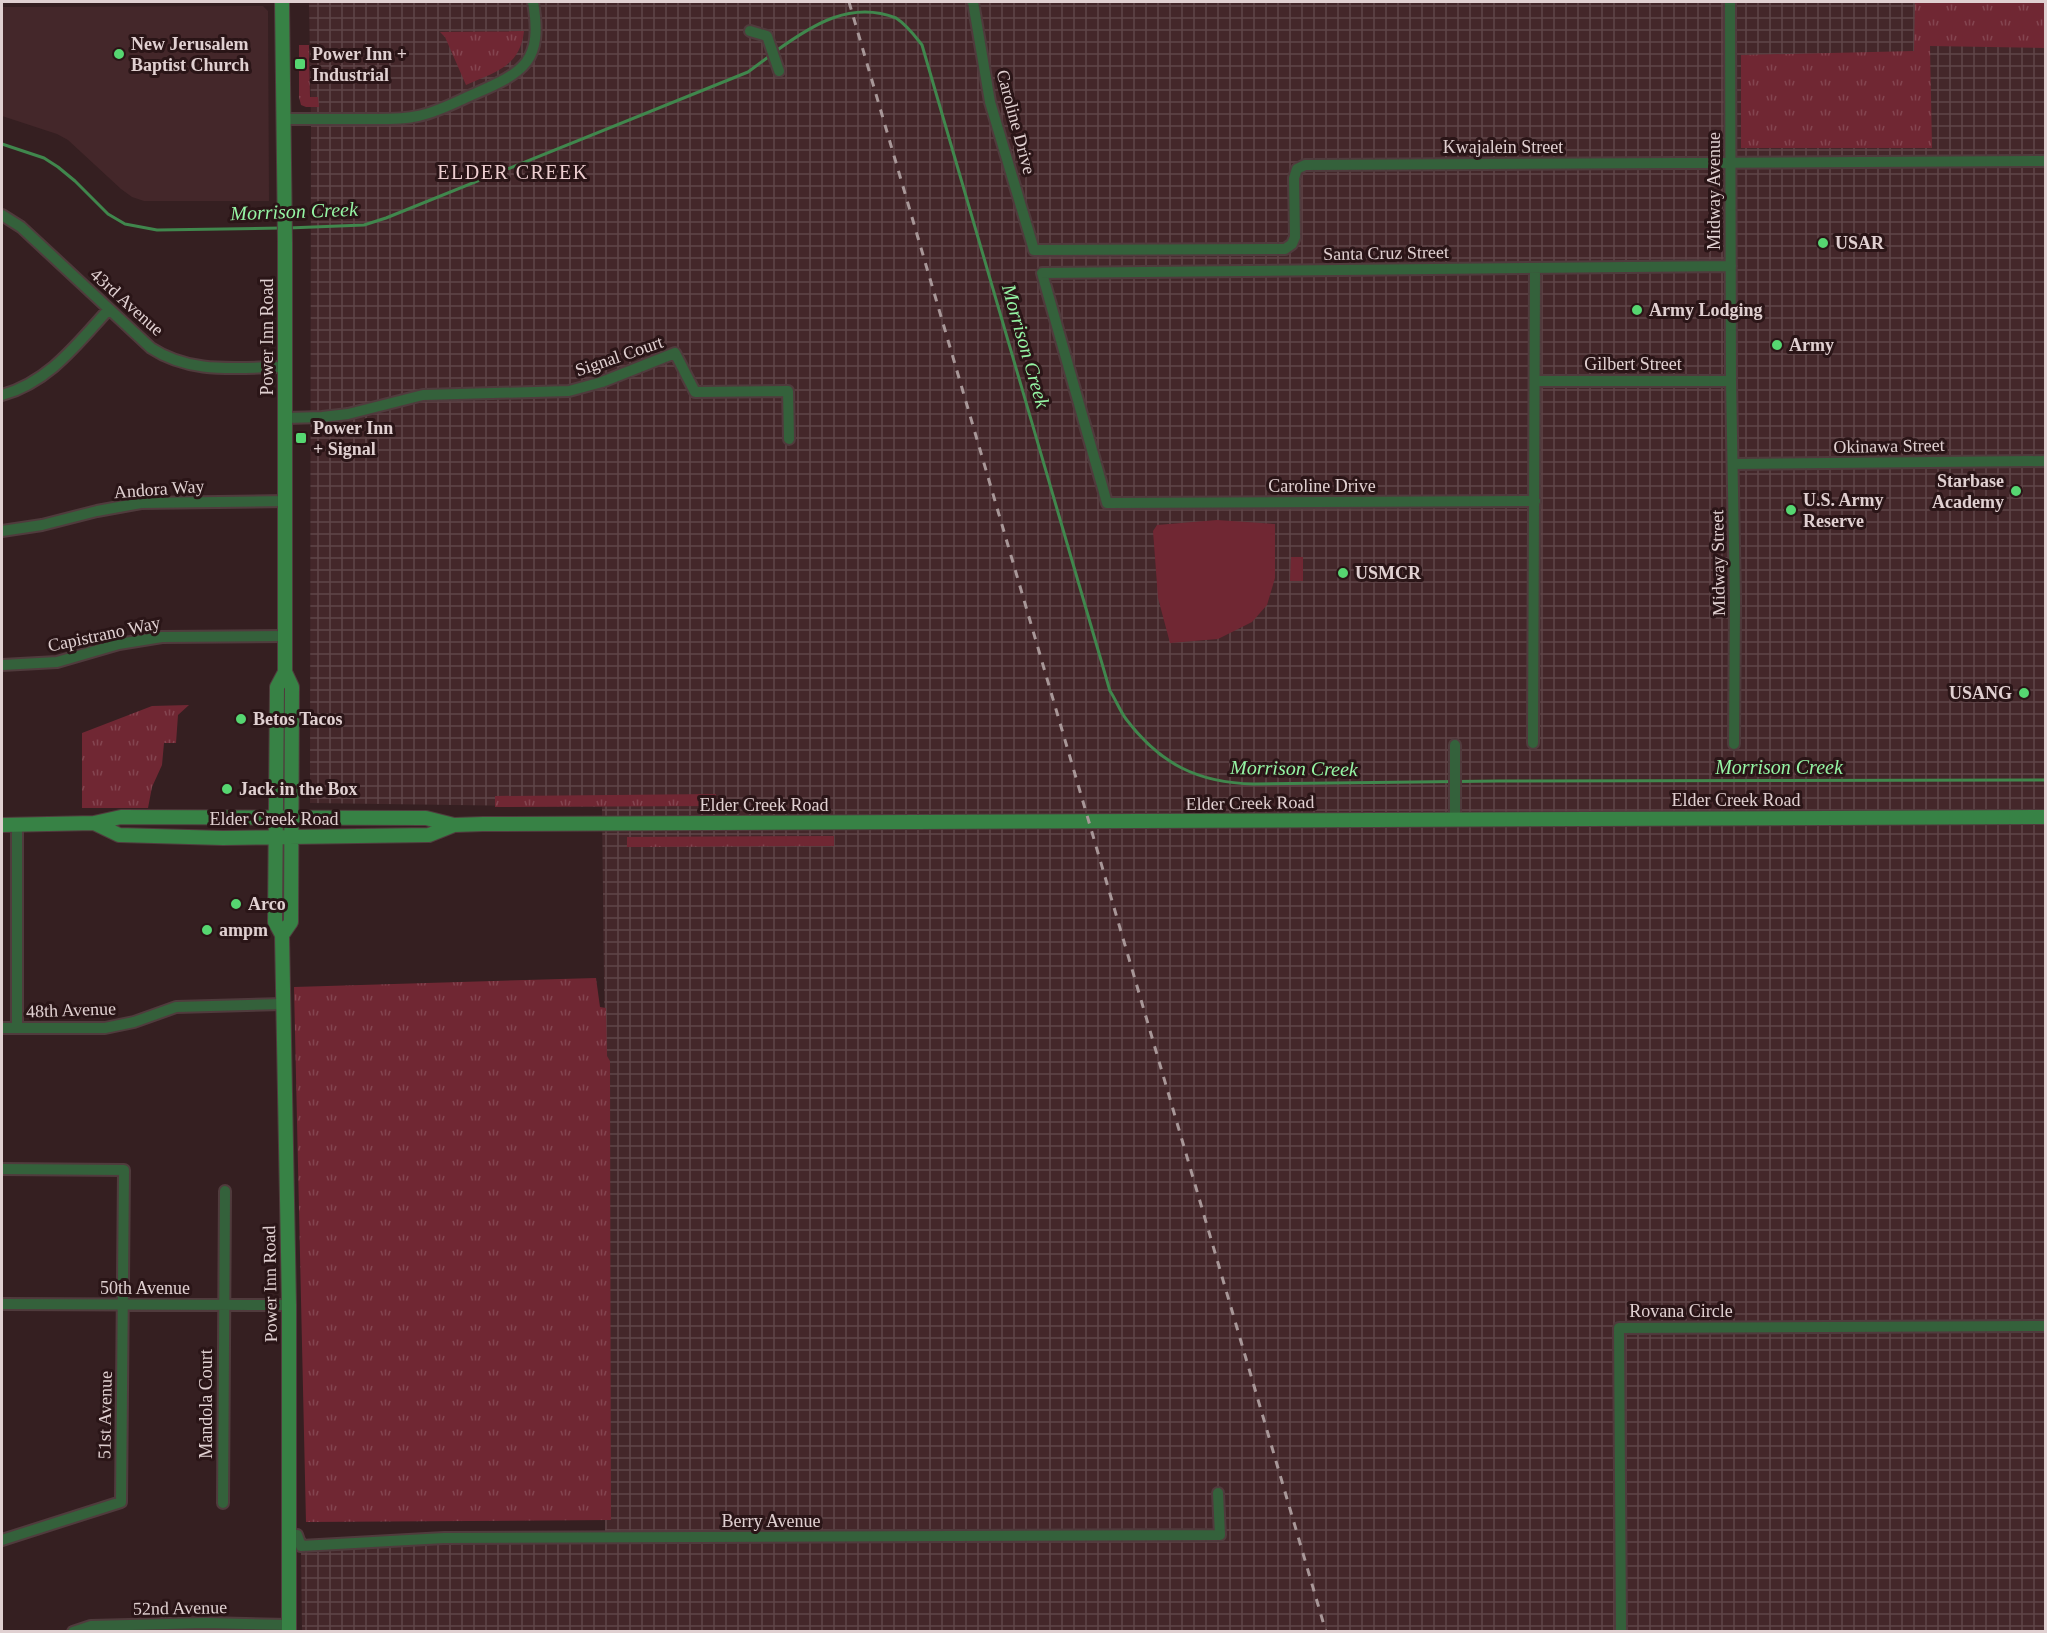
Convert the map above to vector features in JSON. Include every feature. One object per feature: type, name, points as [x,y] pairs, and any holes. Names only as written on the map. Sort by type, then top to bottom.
[{"type":"main road","name":"Power Inn Road","points":[[282,2],[285,242],[285,672],[292,687],[291,922],[282,935]]},
{"type":"main road","name":"Power Inn Road","points":[[285,672],[277,687],[275,922],[282,935],[289,1305],[289,1628]]},
{"type":"main road","name":"Elder Creek Road","points":[[2,825],[94,823],[121,817],[426,818],[454,825],[2046,817]]},
{"type":"main road","name":"Elder Creek Road","points":[[94,823],[119,835],[275,837],[429,836],[454,825]]},
{"type":"street","points":[[284,119],[416,117],[431,113],[501,83],[521,69],[532,53],[536,37],[533,2]]},
{"type":"street","name":"Caroline Drive","points":[[973,2],[990,102],[1034,250]]},
{"type":"street","name":"Midway Avenue","points":[[1730,2],[1731,381]]},
{"type":"street","points":[[750,30],[767,36],[779,71]]},
{"type":"street","name":"Kwajalein Street","points":[[1034,250],[1286,249],[1295,237],[1294,178],[1297,170],[1305,165],[2046,160]]},
{"type":"street","name":"43rd Avenue","points":[[2,215],[21,227],[151,348],[178,362],[203,367],[285,367]]},
{"type":"street","name":"Santa Cruz Street","points":[[1042,273],[1731,266]]},
{"type":"street","points":[[1533,742],[1535,268]]},
{"type":"street","name":"Caroline Drive","points":[[1042,273],[1107,503],[1535,501]]},
{"type":"street","points":[[2,395],[23,388],[52,370],[109,309]]},
{"type":"street","name":"Signal Court","points":[[285,418],[348,414],[423,395],[568,391],[602,382],[675,353],[695,392],[788,391],[789,439]]},
{"type":"street","name":"Gilbert Street","points":[[1534,381],[1731,381]]},
{"type":"street","name":"Midway Street","points":[[1731,381],[1735,599],[1734,744]]},
{"type":"street","name":"Okinawa Street","points":[[1733,464],[2046,461]]},
{"type":"street","name":"Andora Way","points":[[2,531],[42,525],[107,508],[141,503],[286,501]]},
{"type":"street","name":"Capistrano Way","points":[[2,665],[57,662],[119,644],[162,637],[285,636]]},
{"type":"street","points":[[1455,745],[1455,819]]},
{"type":"street","points":[[17,824],[17,1028]]},
{"type":"street","name":"48th Avenue","points":[[2,1029],[119,1026],[162,1010],[189,1005],[283,1004]]},
{"type":"street","name":"51st Avenue","points":[[2,1169],[124,1170],[121,1503],[2,1540]]},
{"type":"street","name":"Mandola Court","points":[[223,1503],[225,1191]]},
{"type":"street","name":"50th Avenue","points":[[2,1304],[289,1305]]},
{"type":"street","name":"Rovana Circle","points":[[1621,1632],[1619,1328],[2046,1326]]},
{"type":"street","name":"Berry Avenue","points":[[289,1535],[297,1535],[301,1546],[444,1538],[1220,1535],[1218,1493]]},
{"type":"street","name":"52nd Avenue","points":[[73,1632],[91,1626],[205,1623],[289,1628]]},
{"type":"shaded area","points":[[309,2],[2045,2],[2045,1631],[302,1632],[301,1546],[605,1541],[605,1066],[602,807],[310,803],[311,119]]},
{"type":"shaded area","points":[[263,6],[268,11],[269,201],[144,201],[132,197],[121,189],[68,140],[57,134],[2,116],[2,7]]},
{"type":"green space","points":[[1915,2],[2045,2],[2045,48],[1930,46],[1932,148],[1741,148],[1741,55],[1914,51]]},
{"type":"green space","points":[[524,31],[522,43],[512,60],[496,72],[466,85],[445,37],[440,32]]},
{"type":"green space","points":[[299,45],[309,45],[310,97],[318,97],[319,107],[301,105]]},
{"type":"green space","points":[[1217,520],[1275,524],[1275,578],[1267,605],[1252,622],[1218,639],[1170,643],[1158,598],[1153,531],[1157,525]]},
{"type":"green space","points":[[1291,557],[1303,557],[1303,581],[1290,581]]},
{"type":"green space","points":[[189,705],[178,715],[176,743],[164,743],[162,765],[152,787],[148,808],[82,808],[82,733],[152,706]]},
{"type":"green space","points":[[716,794],[715,806],[495,807],[495,796]]},
{"type":"green space","points":[[834,836],[834,846],[627,847],[627,837]]},
{"type":"green space","points":[[596,978],[600,1007],[606,1008],[607,1056],[610,1061],[611,1520],[306,1522],[294,987]]},
{"type":"waterway","name":"Morrison Creek","points":[[776,51],[818,24],[833,18],[863,12],[879,13],[896,18],[922,45],[1110,691],[1124,716],[1139,735],[1152,748],[1182,768],[1215,780],[1254,784],[2046,780]]},
{"type":"waterway","name":"Morrison Creek","points":[[288,228],[364,225],[386,218],[748,72],[771,55]]},
{"type":"waterway","name":"Morrison Creek","points":[[2,144],[44,158],[58,167],[108,214],[125,224],[157,230],[281,228]]},
{"type":"railway","points":[[849,2],[1326,1632]]},
{"type":"place","name":"New Jerusalem Baptist Church","points":[[119,54]]},
{"type":"place","name":"Power Inn + Industrial","points":[[300,64]]},
{"type":"place","name":"USAR","points":[[1823,243]]},
{"type":"place","name":"Army Lodging","points":[[1637,310]]},
{"type":"place","name":"Army","points":[[1777,345]]},
{"type":"place","name":"Power Inn + Signal","points":[[301,438]]},
{"type":"place","name":"Starbase Academy","points":[[2016,491]]},
{"type":"place","name":"U.S. Army Reserve","points":[[1791,510]]},
{"type":"place","name":"USMCR","points":[[1343,573]]},
{"type":"place","name":"USANG","points":[[2024,693]]},
{"type":"place","name":"Betos Tacos","points":[[241,719]]},
{"type":"place","name":"Jack in the Box","points":[[227,789]]},
{"type":"place","name":"Arco","points":[[236,904]]},
{"type":"place","name":"ampm","points":[[207,930]]},
{"type":"district","name":"ELDER CREEK","points":[[513,172]]}]
